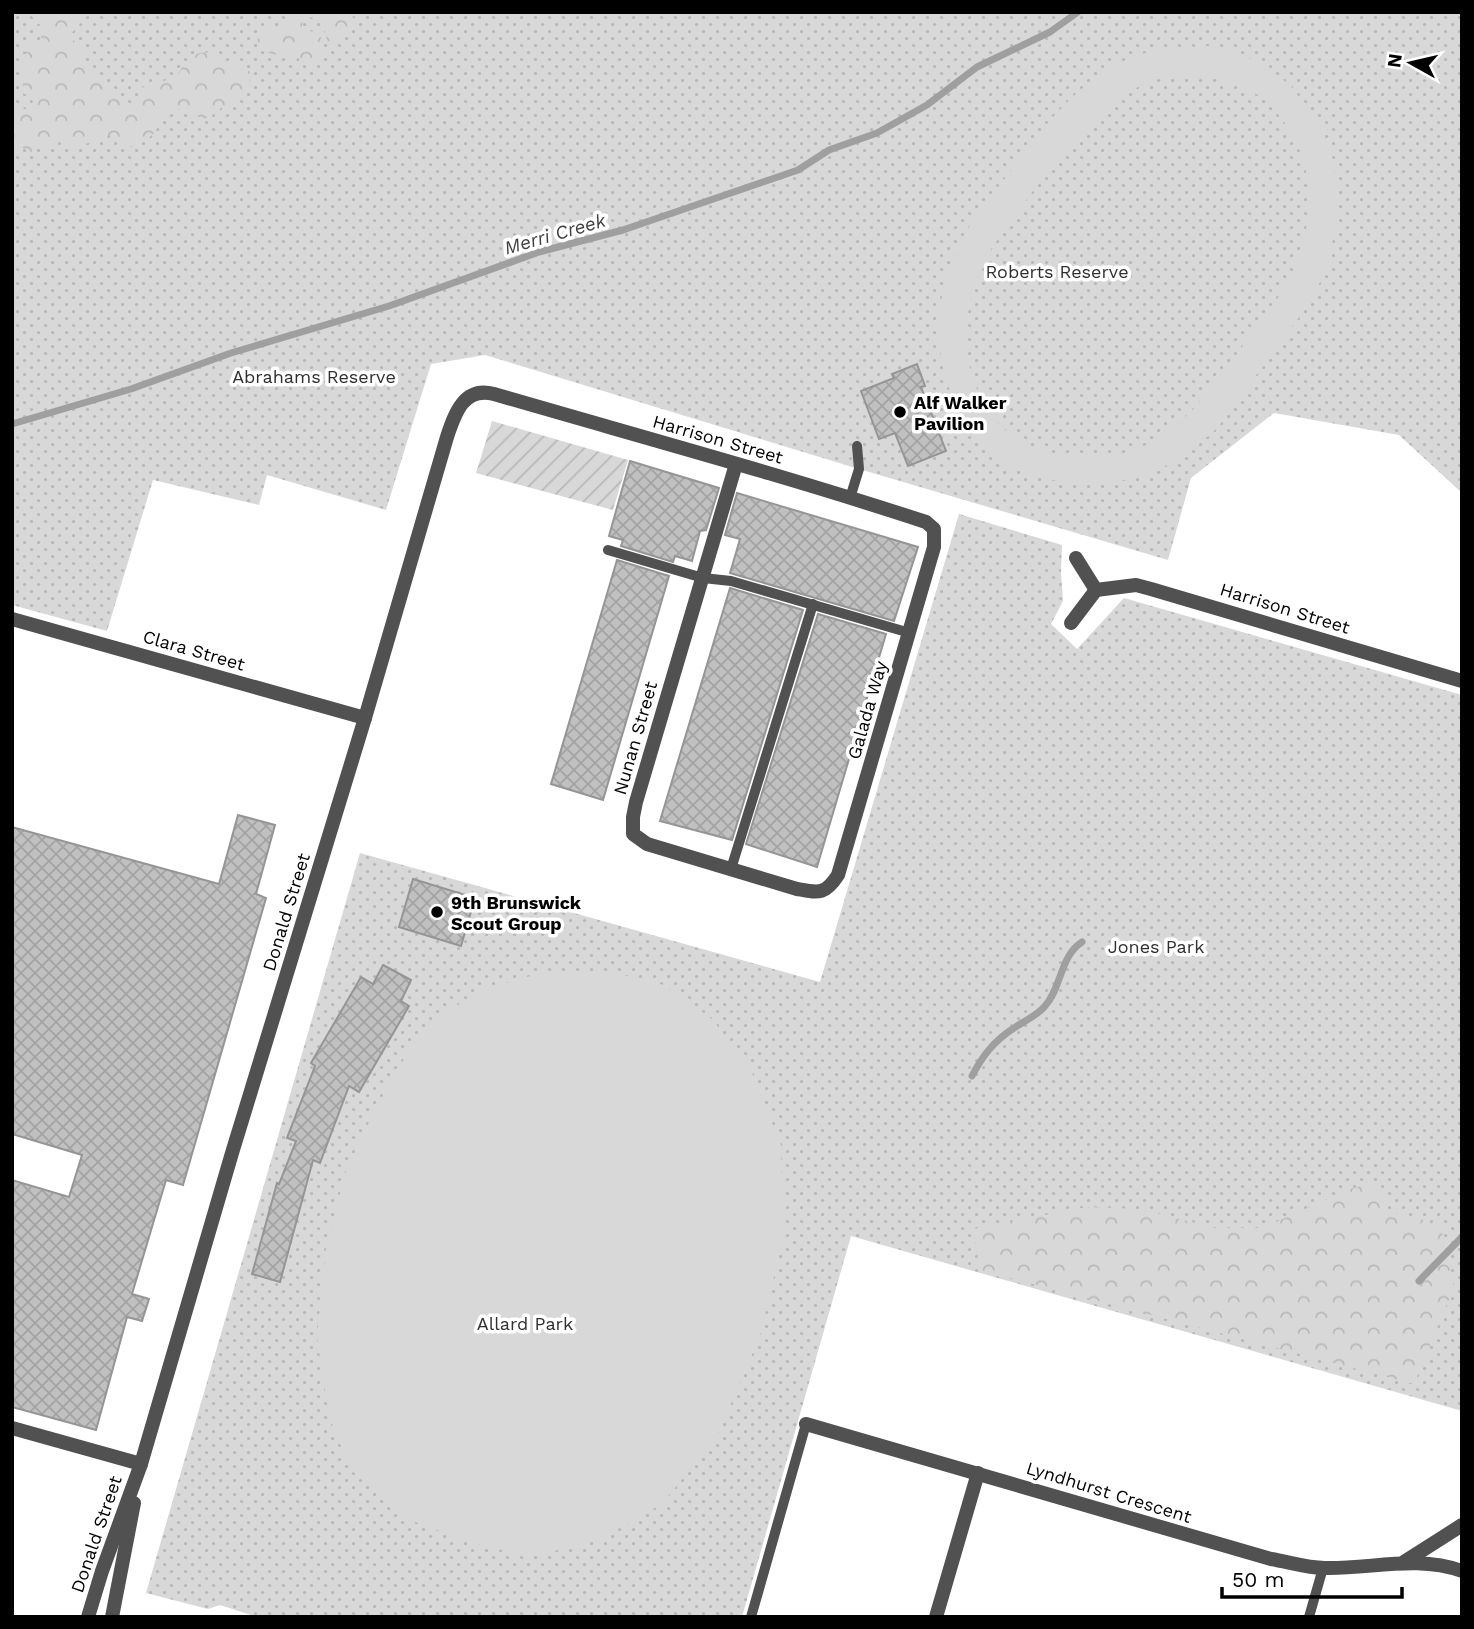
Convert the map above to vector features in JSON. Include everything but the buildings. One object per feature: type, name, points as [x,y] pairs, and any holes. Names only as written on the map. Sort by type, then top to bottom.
[{"type":"street","name":"Harrison Street","points":[[488,392],[850,498],[926,522],[934,529]]},
{"type":"street","name":"Donald Street","points":[[88,1617],[141,1464],[453,417],[458,407],[471,395],[488,392]]},
{"type":"street","name":"Nunan Street","points":[[736,464],[636,802],[633,834],[647,844],[820,893]]},
{"type":"street","name":"Galada Way","points":[[820,893],[831,887],[838,875],[934,547],[934,529]]},
{"type":"street","points":[[1071,623],[1096,590],[1076,558]]},
{"type":"street","name":"Harrison Street","points":[[1096,590],[1136,585],[1462,681]]},
{"type":"street","name":"Clara Street","points":[[12,619],[365,718]]},
{"type":"street","name":"Lyndhurst Crescent","points":[[806,1424],[1271,1559],[1323,1568],[1373,1567],[1404,1562],[1436,1564],[1462,1571]]},
{"type":"street","points":[[12,1428],[141,1464]]},
{"type":"street","name":"Donald Street","points":[[112,1617],[141,1464]]},
{"type":"street","points":[[936,1617],[978,1473]]},
{"type":"street","name":"Lyndhurst Crescent","points":[[1404,1562],[1462,1525]]},
{"type":"lane","points":[[850,498],[859,469],[857,446]]},
{"type":"lane","points":[[608,550],[702,578],[731,581],[910,633]]},
{"type":"lane","points":[[732,869],[813,604]]},
{"type":"lane","points":[[751,1617],[806,1424]]},
{"type":"lane","points":[[1309,1617],[1323,1568]]},
{"type":"green space","points":[[12,12],[1462,12],[1462,493],[1399,435],[1274,413],[1191,478],[1168,560],[485,355],[431,364],[386,510],[267,475],[259,505],[153,480],[107,631],[12,605]]},
{"type":"green space","points":[[28,12],[88,12],[68,37],[84,51],[82,62],[105,85],[116,89],[125,108],[138,105],[141,89],[178,74],[191,57],[206,52],[221,54],[225,61],[242,65],[250,72],[247,91],[204,119],[185,110],[167,109],[154,133],[145,141],[131,147],[121,142],[115,133],[79,145],[70,146],[53,140],[47,150],[38,148],[31,152],[21,147],[12,152],[12,107],[20,106],[28,111],[33,106],[32,95],[24,94],[23,85],[18,78],[23,59],[29,54],[23,51],[25,45],[30,43],[40,46],[45,41],[39,35],[44,25],[38,24]]},
{"type":"green space","points":[[308,12],[358,12],[352,17],[361,22],[333,41],[327,41],[322,25],[308,16]]},
{"type":"green space","points":[[289,14],[302,15],[302,32],[317,31],[321,37],[324,51],[306,64],[299,56],[295,62],[286,64],[287,52],[271,54],[257,45],[258,37],[266,27],[278,29]]},
{"type":"green space","points":[[1209,46],[1243,55],[1268,68],[1291,86],[1320,127],[1334,162],[1337,196],[1335,229],[1328,263],[1313,298],[1218,427],[1168,465],[1114,482],[1071,482],[1023,473],[986,449],[966,423],[947,383],[939,341],[939,320],[954,256],[967,230],[992,194],[1042,131],[1080,90],[1110,68],[1136,56],[1167,49]],"holes":[[[1202,76],[1244,88],[1266,101],[1286,125],[1304,161],[1308,180],[1308,220],[1290,277],[1273,306],[1209,391],[1187,416],[1161,436],[1132,451],[1101,456],[1051,453],[1023,443],[1000,425],[990,412],[973,379],[968,359],[966,340],[970,300],[984,263],[993,246],[1068,147],[1115,102],[1139,87],[1164,78]]]},
{"type":"green space","points":[[492,421],[628,460],[613,510],[476,473]]},
{"type":"green space","points":[[959,514],[1062,545],[1063,601],[1051,624],[1077,649],[1124,598],[1462,695],[1462,1411],[851,1236],[742,1617],[257,1617],[220,1605],[208,1609],[146,1593],[360,853],[820,982]]},
{"type":"green space","name":"Allard Park","points":[[606,971],[661,984],[712,1019],[751,1070],[781,1145],[783,1239],[760,1336],[717,1436],[662,1504],[600,1539],[531,1557],[472,1543],[402,1517],[351,1470],[329,1417],[317,1336],[326,1249],[345,1174],[375,1109],[420,1031],[478,991],[541,973]]},
{"type":"green space","points":[[1379,1181],[1387,1211],[1440,1224],[1454,1287],[1414,1384],[980,1270],[973,1229],[1087,1207],[1140,1209],[1215,1228],[1262,1228],[1350,1189]]},
{"type":"waterway","name":"Merri Creek","points":[[12,424],[131,389],[231,353],[389,306],[539,252],[623,230],[798,170],[829,150],[877,133],[927,105],[977,67],[1050,32],[1078,12]]},
{"type":"waterway","points":[[972,1076],[995,1043],[1045,1006],[1055,990],[1069,955],[1082,942]]},
{"type":"waterway","points":[[1419,1281],[1462,1237]]},
{"type":"place","name":"Alf Walker Pavilion","points":[[900,412]]},
{"type":"place","name":"9th Brunswick Scout Group","points":[[437,912]]},
{"type":"park label","name":"Roberts Reserve","points":[[1057,271]]},
{"type":"park label","name":"Abrahams Reserve","points":[[314,376]]},
{"type":"park label","name":"Jones Park","points":[[1156,946]]}]
